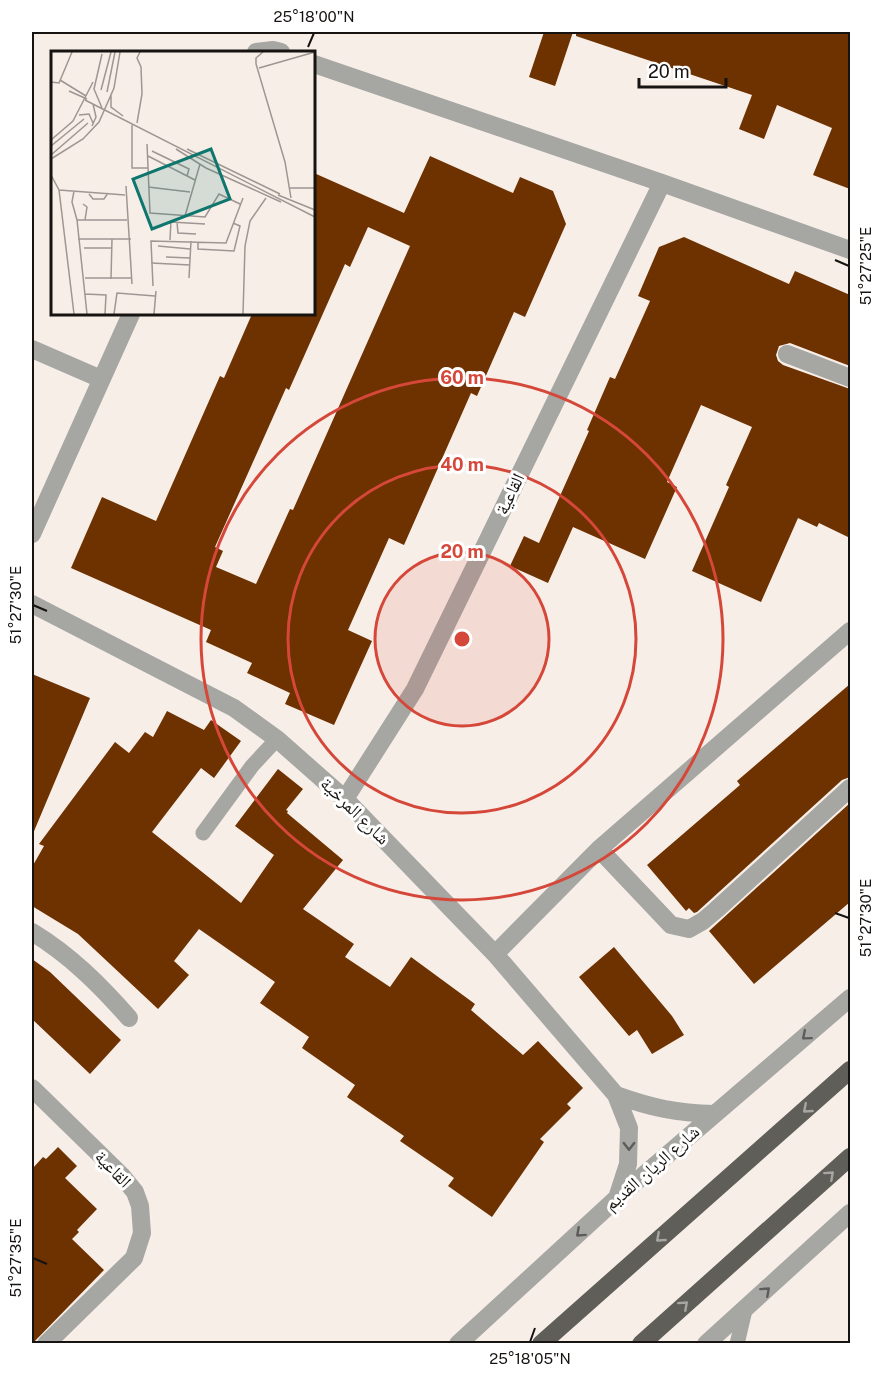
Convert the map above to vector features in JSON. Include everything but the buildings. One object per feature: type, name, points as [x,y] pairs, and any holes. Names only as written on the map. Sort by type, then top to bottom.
[{"type":"highway","points":[[541,1344],[850,1071]]},
{"type":"highway","points":[[640,1344],[850,1157]]},
{"type":"street","points":[[315,64],[850,250]]},
{"type":"street","name":"القاعية","points":[[345,799],[415,689],[662,183]]},
{"type":"street","points":[[32,534],[131,315]]},
{"type":"street","points":[[32,349],[101,379]]},
{"type":"street","points":[[787,354],[850,378]]},
{"type":"street","name":"شارع المرخية","points":[[32,604],[234,708],[277,739],[345,799],[495,954],[616,1095],[629,1128],[628,1164],[617,1198]]},
{"type":"street","points":[[495,954],[600,849],[850,631]]},
{"type":"street","points":[[600,849],[671,925],[689,929],[716,910],[850,788]]},
{"type":"street","points":[[32,932],[56,947],[98,983],[129,1018]]},
{"type":"street","name":"شارع الريان القديم","points":[[458,1344],[617,1198],[850,998]]},
{"type":"street","name":"القاعية","points":[[32,1088],[122,1176],[135,1192],[140,1206],[142,1233],[134,1258],[46,1344]]},
{"type":"street","points":[[616,1095],[670,1111],[714,1114]]},
{"type":"street","points":[[706,1344],[850,1213]]},
{"type":"lane","points":[[203,833],[252,766],[277,739]]},
{"type":"lane","points":[[737,1344],[745,1310]]}]
